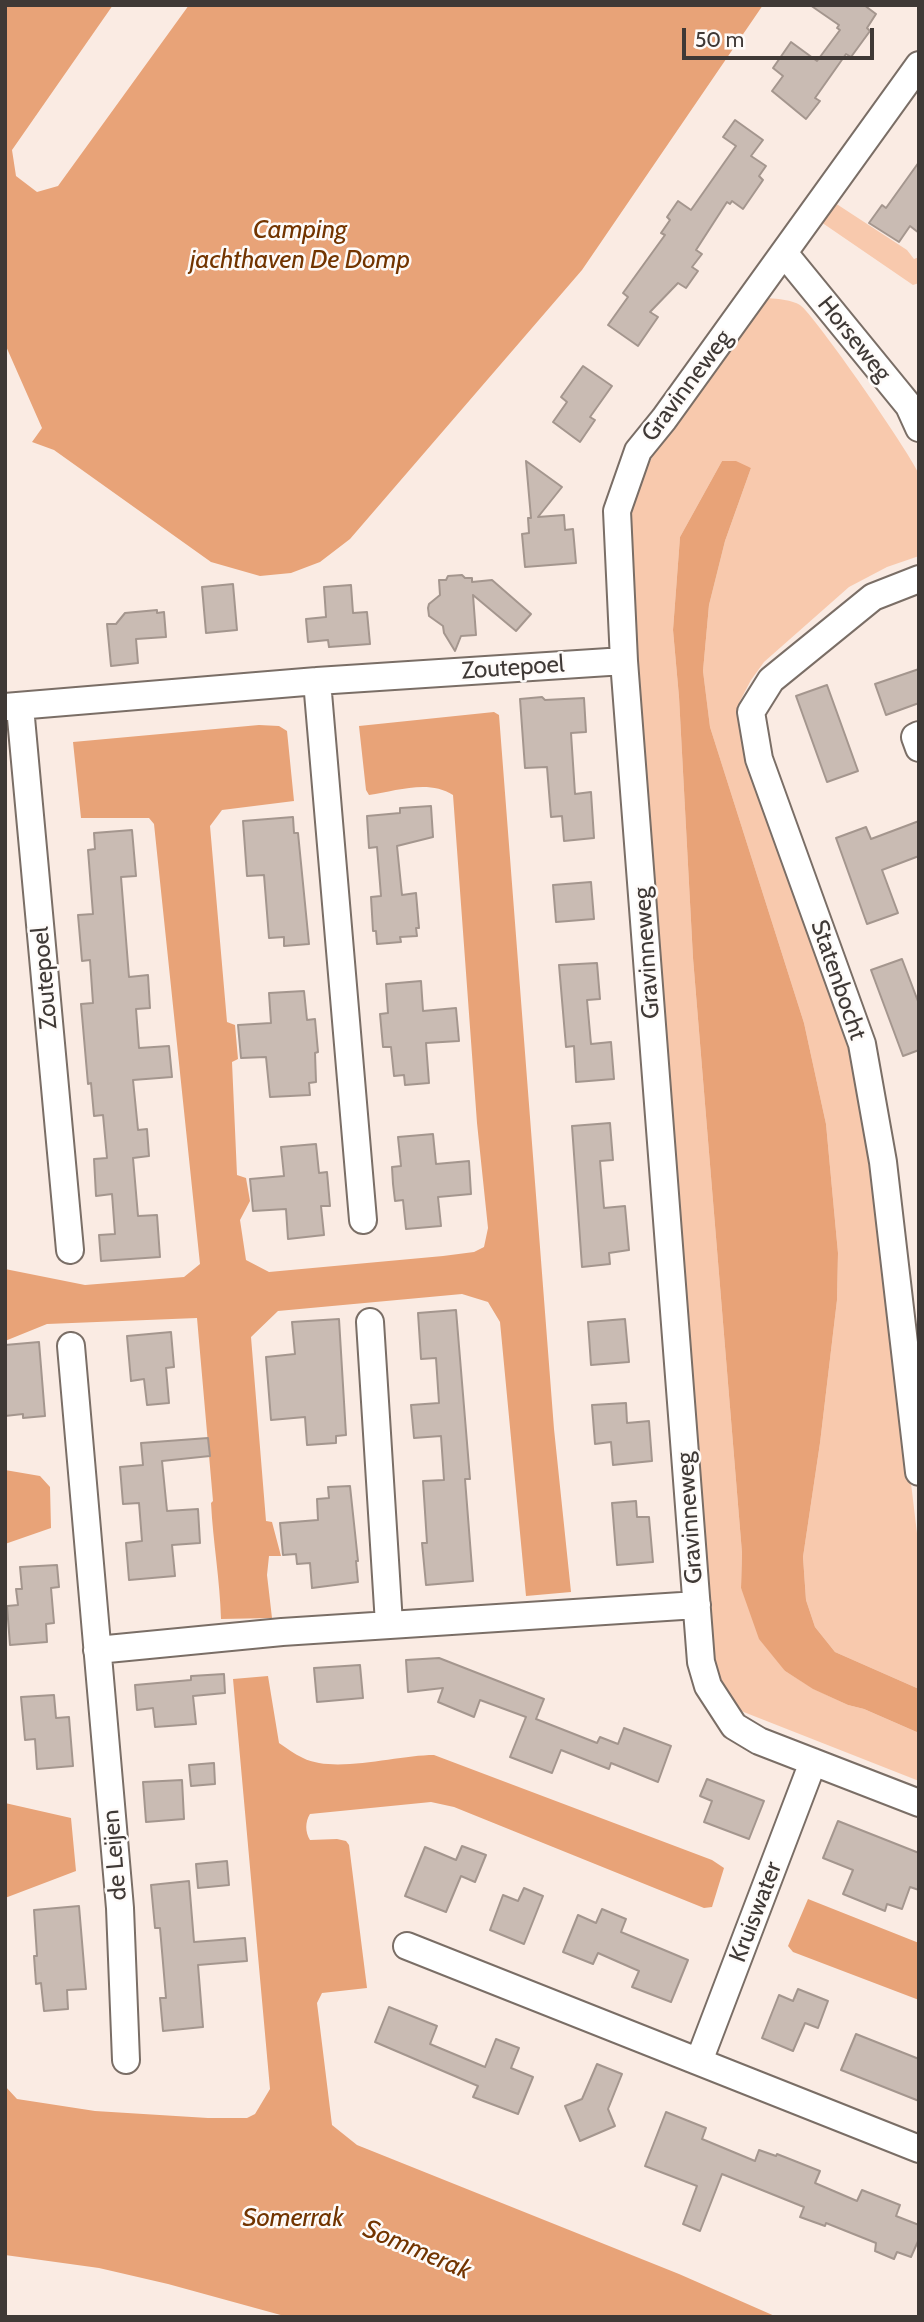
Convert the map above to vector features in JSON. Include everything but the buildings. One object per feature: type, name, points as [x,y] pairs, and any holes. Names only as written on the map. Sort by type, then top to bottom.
[{"type":"street","name":"Gravinneweg","points":[[919,65],[664,419],[638,451],[617,511],[624,661],[701,1662],[708,1686],[734,1726],[759,1741],[919,1803]]},
{"type":"street","name":"Horseweg","points":[[784,253],[909,406],[919,428]]},
{"type":"street","name":"Statenbocht","points":[[919,579],[873,597],[771,680],[751,712],[759,759],[862,1044],[883,1162],[919,1472]]},
{"type":"street","name":"Zoutepoel","points":[[71,1250],[13,707],[317,681],[624,661]]},
{"type":"street","points":[[317,681],[363,1220]]},
{"type":"street","points":[[919,735],[915,737],[919,748]]},
{"type":"street","points":[[370,1322],[389,1625]]},
{"type":"street","name":"de Leijen","points":[[71,1346],[120,1908],[126,2060]]},
{"type":"street","points":[[97,1650],[282,1632],[697,1605]]},
{"type":"street","name":"Kruiswater","points":[[699,2061],[813,1762]]},
{"type":"street","points":[[407,1946],[919,2149]]},
{"type":"shaded area","points":[[835,203],[907,250],[914,259],[919,257],[919,283],[913,285],[821,222]]},
{"type":"shaded area","points":[[768,298],[797,303],[809,314],[883,417],[919,475],[919,556],[887,567],[849,587],[764,662],[739,703],[740,732],[759,801],[829,974],[859,1080],[885,1266],[919,1550],[919,1689],[835,1652],[815,1627],[806,1600],[803,1557],[837,1300],[838,1253],[826,1124],[804,1023],[710,727],[703,671],[709,605],[725,541],[751,468],[722,461],[680,537],[673,630],[693,958],[742,1553],[741,1588],[785,1671],[848,1705],[864,1709],[919,1733],[919,1781],[736,1709],[714,1672],[634,625],[629,509],[655,451],[759,304]]},
{"type":"water","name":"Camping jachthaven De Domp","points":[[5,5],[113,5],[12,150],[16,176],[37,192],[58,186],[189,5],[763,5],[582,270],[350,539],[320,562],[291,573],[260,576],[211,562],[54,450],[32,442],[42,428],[5,344]]},
{"type":"water","points":[[722,461],[736,461],[751,468],[725,541],[709,605],[703,671],[710,727],[804,1023],[826,1124],[838,1253],[837,1300],[803,1557],[806,1600],[815,1627],[835,1652],[919,1689],[919,1733],[813,1689],[785,1671],[759,1639],[741,1588],[742,1553],[693,958],[673,630],[680,537]]},
{"type":"water","points":[[494,712],[499,715],[554,1429],[571,1592],[526,1596],[500,1322],[488,1302],[462,1294],[278,1311],[251,1337],[266,1521],[272,1522],[281,1556],[269,1556],[267,1575],[272,1618],[221,1619],[197,1318],[47,1324],[5,1341],[5,1269],[85,1285],[184,1277],[200,1264],[154,824],[149,818],[81,818],[73,742],[259,725],[279,726],[287,731],[294,801],[222,810],[210,826],[227,1022],[235,1025],[238,1059],[232,1062],[237,1175],[246,1178],[250,1201],[240,1220],[246,1260],[269,1272],[443,1256],[474,1252],[484,1247],[488,1228],[477,1123],[453,795],[444,790],[423,787],[369,795],[366,790],[359,726]]},
{"type":"water","points":[[5,1470],[40,1476],[50,1487],[51,1528],[5,1544]]},
{"type":"water","name":"Somerrak","points":[[268,1676],[279,1743],[303,1758],[316,1762],[349,1764],[434,1755],[712,1860],[724,1868],[712,1907],[704,1908],[454,1807],[431,1802],[310,1814],[306,1827],[310,1840],[337,1839],[346,1841],[349,1845],[367,1988],[322,1993],[317,2003],[332,2125],[357,2145],[679,2274],[777,2317],[288,2317],[99,2268],[5,2255],[5,2086],[17,2099],[95,2111],[208,2118],[247,2118],[255,2114],[270,2089],[233,1679]]},
{"type":"water","points":[[5,1803],[71,1818],[76,1871],[5,1898]]},
{"type":"water","points":[[808,1899],[919,1943],[919,2000],[793,1952],[788,1946]]},
{"type":"water label","name":"Sommerak","points":[[417,2250]]}]
